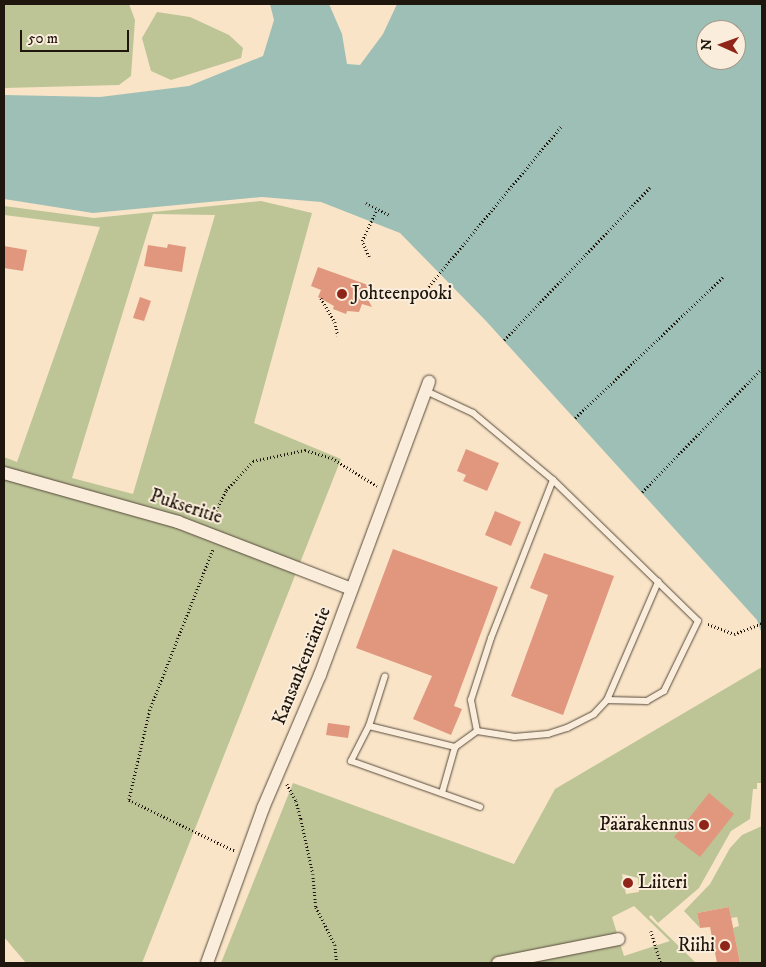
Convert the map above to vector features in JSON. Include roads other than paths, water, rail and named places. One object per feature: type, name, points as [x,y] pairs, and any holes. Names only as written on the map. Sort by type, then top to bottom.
[{"type":"street","name":"Kansankentäntie","points":[[207,963],[280,769],[320,675],[428,386]]},
{"type":"street","name":"Pukseritie","points":[[4,473],[192,527],[352,589]]},
{"type":"street","points":[[498,963],[619,939]]},
{"type":"lane","points":[[428,386],[473,413],[554,480],[698,621],[664,691],[647,701],[607,700]]},
{"type":"lane","points":[[477,731],[471,700],[491,638],[554,480]]},
{"type":"lane","points":[[442,793],[455,747],[477,731],[514,737],[548,734],[594,714],[607,700],[658,582]]},
{"type":"lane","points":[[385,676],[369,726],[351,761],[480,807]]},
{"type":"lane","points":[[369,726],[455,747]]},
{"type":"water","points":[[270,4],[329,4],[342,34],[347,64],[360,65],[383,34],[397,4],[762,4],[762,634],[757,620],[487,322],[400,233],[321,202],[262,197],[93,213],[4,199],[4,95],[100,97],[189,86],[263,56],[274,20]]},
{"type":"place","name":"Johteenpooki","points":[[342,294]]},
{"type":"place","name":"Päärakennus","points":[[704,825]]},
{"type":"place","name":"Liiteri","points":[[628,883]]},
{"type":"place","name":"Riihi","points":[[725,946]]}]
